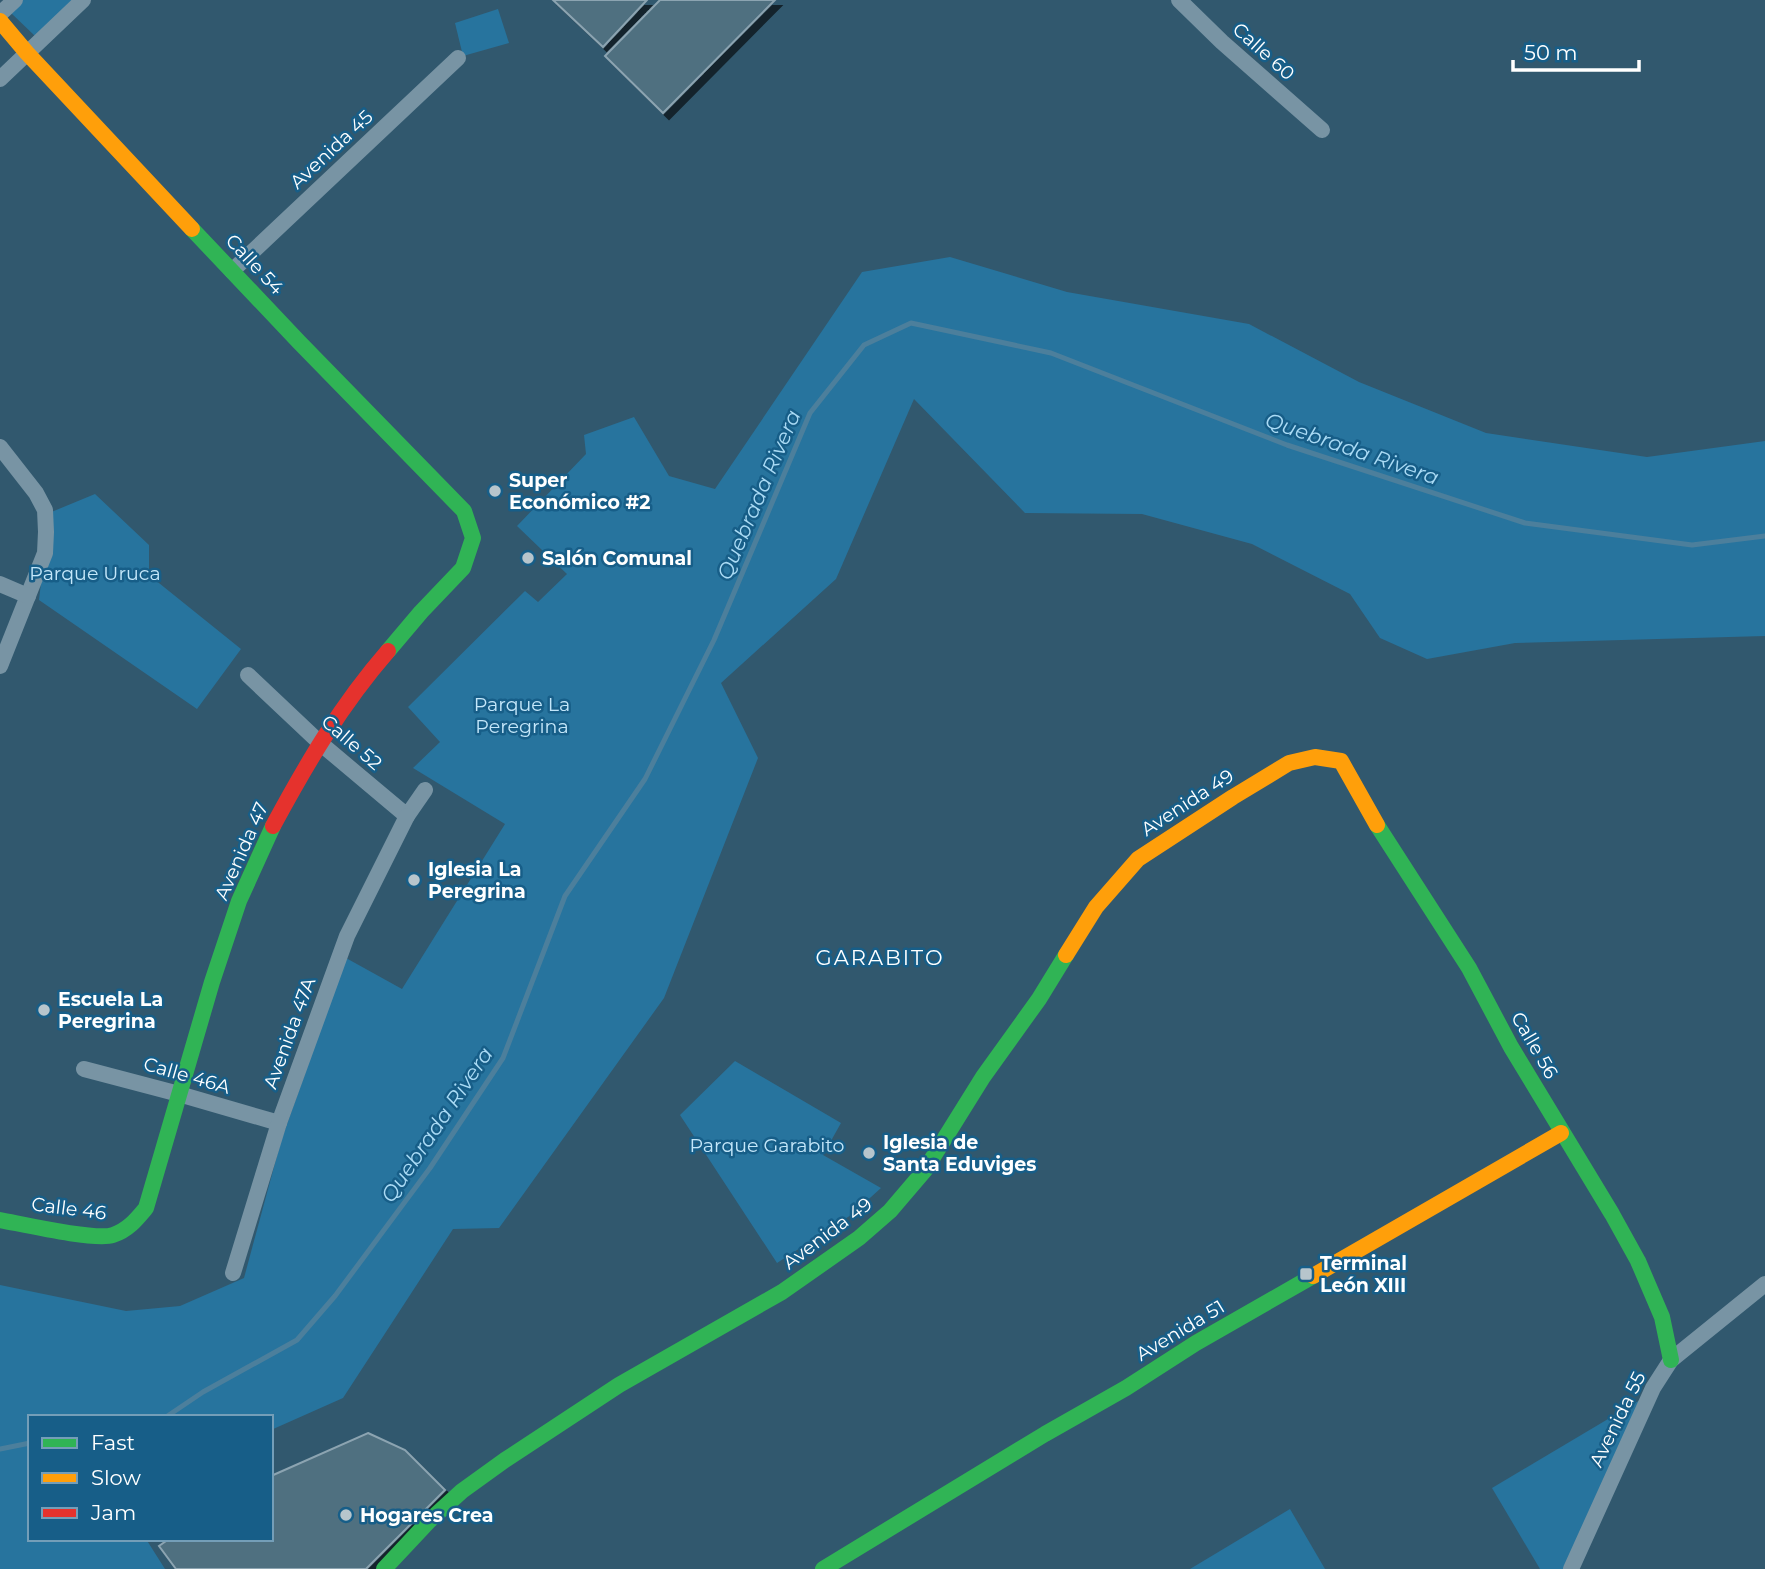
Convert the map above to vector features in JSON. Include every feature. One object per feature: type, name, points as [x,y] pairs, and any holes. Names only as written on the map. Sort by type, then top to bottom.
[{"type":"street","points":[[0,14],[15,0]]},
{"type":"street","points":[[0,79],[83,0]]},
{"type":"street","name":"Calle 60","points":[[1180,0],[1222,42],[1322,130]]},
{"type":"street","name":"Calle 54","points":[[0,21],[299,342],[464,510],[473,538]]},
{"type":"street","name":"Avenida 45","points":[[232,271],[458,58]]},
{"type":"street","points":[[0,447],[36,493],[45,510],[46,532],[46,553],[0,666]]},
{"type":"street","points":[[0,470],[25,480]]},
{"type":"street","name":"Avenida 47","points":[[131,1226],[146,1208],[212,982],[239,901],[273,825],[320,744],[361,682],[463,568],[473,538]]},
{"type":"street","points":[[0,584],[28,596]]},
{"type":"street","name":"Calle 52","points":[[248,675],[320,744],[407,816]]},
{"type":"street","name":"Avenida 49","points":[[384,1569],[429,1521],[462,1491],[505,1460],[619,1385],[782,1292],[859,1238],[890,1211],[925,1170],[983,1077],[1039,999],[1096,907],[1138,859],[1289,763],[1315,757],[1341,761]]},
{"type":"street","name":"Calle 56","points":[[1341,761],[1383,835],[1469,968],[1511,1047],[1638,1261],[1662,1317],[1671,1360]]},
{"type":"street","points":[[407,816],[425,790]]},
{"type":"street","name":"Avenida 47A","points":[[233,1273],[279,1123],[346,936],[407,816]]},
{"type":"street","name":"Calle 46A","points":[[84,1069],[279,1123]]},
{"type":"street","name":"Avenida 51","points":[[822,1569],[1126,1388],[1196,1343],[1562,1133]]},
{"type":"street","name":"Calle 46","points":[[0,1220],[87,1235],[111,1236],[131,1226]]},
{"type":"street","name":"Avenida 55","points":[[1571,1569],[1653,1388],[1671,1360],[1765,1284]]},
{"type":"green space","points":[[23,0],[73,0],[35,36],[10,12]]},
{"type":"green space","points":[[498,9],[509,43],[463,56],[455,23]]},
{"type":"green space","name":"Parque La Peregrina","points":[[950,257],[1067,292],[1249,324],[1359,382],[1486,433],[1647,457],[1765,441],[1765,636],[1515,643],[1427,659],[1380,638],[1350,594],[1252,544],[1142,514],[1025,513],[914,399],[836,579],[721,683],[758,758],[664,998],[499,1228],[453,1229],[343,1398],[273,1429],[273,1415],[28,1415],[28,1541],[147,1541],[165,1569],[0,1569],[0,1285],[126,1311],[180,1306],[244,1278],[281,1141],[346,958],[402,989],[505,824],[413,768],[440,742],[408,707],[525,591],[538,602],[567,574],[517,526],[586,454],[584,435],[634,417],[669,476],[715,489],[862,272]]},
{"type":"green space","name":"Parque Uruca","points":[[95,494],[149,545],[149,575],[241,649],[197,709],[39,600],[49,513]]},
{"type":"green space","name":"Parque Garabito","points":[[735,1061],[841,1123],[823,1155],[881,1188],[851,1215],[777,1263],[680,1115]]},
{"type":"green space","points":[[1640,1400],[1564,1569],[1540,1569],[1492,1488]]},
{"type":"green space","points":[[1290,1509],[1325,1569],[1190,1569]]},
{"type":"building","points":[[553,0],[647,0],[603,47]]},
{"type":"building","points":[[660,0],[775,0],[663,113],[605,56]]},
{"type":"building","name":"Hogares Crea","points":[[368,1433],[405,1450],[445,1490],[366,1569],[176,1569],[159,1546],[166,1541],[273,1541],[273,1475]]},
{"type":"waterway","name":"Quebrada Rivera","points":[[169,1415],[203,1392],[297,1340],[335,1296],[430,1168],[503,1058],[565,896],[645,779],[714,640],[810,413],[864,345],[911,323],[1051,353],[1287,445],[1525,523],[1692,545],[1765,536]]},
{"type":"waterway","name":"Quebrada Rivera","points":[[0,1449],[28,1443]]},
{"type":"traffic: fast","points":[[192,229],[464,511],[473,538],[463,568],[388,651]]},
{"type":"traffic: fast","points":[[1377,825],[1469,968],[1511,1047],[1638,1261],[1662,1317],[1671,1360]]},
{"type":"traffic: fast","points":[[0,1220],[75,1234],[104,1236],[123,1230],[146,1208],[212,982],[239,901],[273,826]]},
{"type":"traffic: fast","points":[[384,1569],[429,1521],[462,1491],[505,1460],[619,1385],[782,1292],[859,1238],[890,1211],[925,1170],[983,1077],[1039,999],[1066,955]]},
{"type":"traffic: fast","points":[[823,1569],[1126,1388],[1196,1343],[1313,1276]]},
{"type":"traffic: slow","points":[[0,21],[192,229]]},
{"type":"traffic: slow","points":[[1066,955],[1096,907],[1138,859],[1289,763],[1315,757],[1341,761],[1377,825]]},
{"type":"traffic: slow","points":[[1313,1276],[1561,1133]]},
{"type":"traffic: jam","points":[[273,826],[326,735],[355,692],[388,651]]},
{"type":"place","name":"Super Económico #2","points":[[495,491]]},
{"type":"place","name":"Salón Comunal","points":[[528,558]]},
{"type":"place","name":"Iglesia La Peregrina","points":[[414,880]]},
{"type":"place","name":"Escuela La Peregrina","points":[[44,1010]]},
{"type":"place","name":"Iglesia de Santa Eduviges","points":[[869,1153]]},
{"type":"place","name":"Terminal León XIII","points":[[1306,1274]]},
{"type":"place","name":"Hogares Crea","points":[[346,1515]]},
{"type":"district","name":"GARABITO","points":[[880,958]]}]
